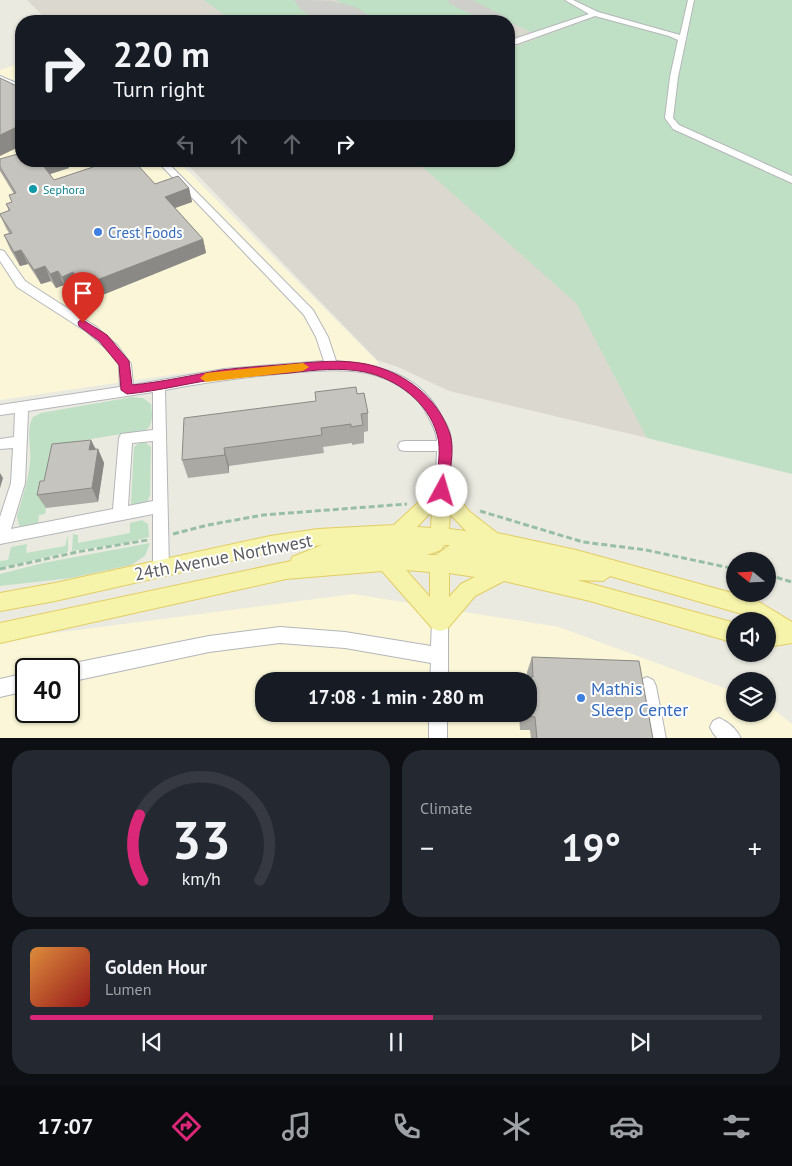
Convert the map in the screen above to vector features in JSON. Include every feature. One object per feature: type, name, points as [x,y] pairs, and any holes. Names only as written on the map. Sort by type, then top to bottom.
[{"type":"main road","points":[[398,533],[442,491]]},
{"type":"main road","points":[[282,571],[330,550],[425,547],[435,544],[440,535],[442,491]]},
{"type":"main road","points":[[442,491],[463,519],[474,528],[497,541]]},
{"type":"main road","name":"24th Avenue Northwest","points":[[0,602],[270,544],[318,537],[398,533],[497,541],[541,550],[754,608],[792,632]]},
{"type":"main road","points":[[440,622],[439,564],[451,553],[469,552],[567,570],[630,573]]},
{"type":"main road","points":[[386,562],[440,622]]},
{"type":"main road","name":"24th Avenue Northwest","points":[[0,633],[282,571],[329,565],[386,562],[439,564],[503,572],[575,588],[726,630]]},
{"type":"main road","points":[[440,622],[468,590],[503,572]]},
{"type":"main road","name":"24th Avenue Northwest","points":[[776,635],[792,632]]},
{"type":"street","points":[[568,0],[595,14],[672,34],[683,39]]},
{"type":"street","points":[[691,0],[674,77],[669,118],[676,128],[792,180]]},
{"type":"street","points":[[515,42],[595,14]]},
{"type":"street","points":[[0,78],[15,85]]},
{"type":"street","points":[[167,167],[309,313],[322,337],[331,365]]},
{"type":"street","points":[[0,253],[21,284],[91,329],[113,348],[125,364],[127,390]]},
{"type":"street","points":[[0,410],[159,386],[224,374],[331,365],[351,366],[378,371],[422,396],[430,406],[444,435],[442,491]]},
{"type":"street","points":[[159,386],[161,568]]},
{"type":"street","points":[[22,407],[18,483],[1,538],[161,506]]},
{"type":"street","points":[[120,514],[126,438],[160,435]]},
{"type":"street","points":[[0,444],[20,442]]},
{"type":"street","points":[[405,446],[445,446]]},
{"type":"street","points":[[439,672],[440,622]]},
{"type":"street","points":[[80,671],[202,645],[280,635],[345,640],[440,656]]},
{"type":"street","points":[[0,688],[15,685]]},
{"type":"street","points":[[647,686],[657,738]]},
{"type":"street","points":[[438,722],[438,738]]},
{"type":"path","points":[[776,577],[792,582]]},
{"type":"shaded area","points":[[27,0],[792,0],[792,472],[449,391],[398,367],[377,360],[190,167],[515,167],[515,15],[42,15]]},
{"type":"shaded area","points":[[15,65],[15,167],[184,167],[378,362],[378,365],[343,361],[272,365],[177,374],[0,400],[0,70]]},
{"type":"shaded area","points":[[353,594],[559,627],[726,689],[726,722],[776,722],[776,711],[792,724],[792,738],[0,738],[0,640]]},
{"type":"green space","points":[[204,0],[298,0],[322,15],[225,15]]},
{"type":"green space","points":[[336,0],[450,0],[479,15],[362,15]]},
{"type":"green space","points":[[466,0],[563,0],[588,14],[539,32],[530,32],[515,24],[515,15],[496,15]]},
{"type":"green space","points":[[573,0],[792,0],[792,474],[647,438],[576,303],[423,167],[515,167],[515,47],[603,14]]},
{"type":"green space","points":[[132,397],[143,398],[151,404],[152,418],[149,428],[79,441],[78,449],[48,496],[45,514],[39,515],[38,525],[22,527],[19,525],[17,516],[29,470],[29,428],[33,417],[41,413]]},
{"type":"green space","points":[[139,443],[146,443],[151,447],[150,495],[147,503],[133,506],[131,503],[134,447]]},
{"type":"green space","points":[[142,520],[148,524],[149,537],[125,543],[72,551],[73,534],[78,535],[78,543],[130,533],[130,523]]},
{"type":"green space","points":[[68,535],[68,552],[0,568],[0,561],[8,560],[11,547],[27,544],[26,553],[65,546]]},
{"type":"green space","points":[[150,543],[145,556],[131,565],[71,578],[0,586],[0,574],[43,563]]},
{"type":"building","points":[[0,78],[15,85],[15,128],[0,135]]},
{"type":"building","name":"Crest Foods","points":[[15,155],[15,167],[44,167],[54,180],[93,167],[139,167],[155,184],[178,176],[189,188],[165,197],[203,239],[89,283],[82,273],[76,276],[73,272],[62,277],[58,271],[50,274],[45,266],[34,270],[21,250],[14,252],[4,235],[12,233],[0,214],[10,210],[6,204],[12,202],[9,195],[16,193],[0,167],[0,159]]},
{"type":"building","points":[[356,387],[357,394],[364,393],[368,413],[361,414],[363,425],[351,427],[351,424],[321,428],[322,435],[224,448],[225,455],[182,460],[184,418],[316,401],[315,392]]},
{"type":"building","points":[[91,440],[89,450],[98,449],[92,488],[37,495],[40,481],[44,481],[52,444]]},
{"type":"building","name":"Mathis Sleep Center","points":[[532,657],[639,661],[653,738],[537,738],[537,672],[533,672]]},
{"type":"taxiway","points":[[457,0],[487,15]]},
{"type":"runway","points":[[317,0],[341,15]]},
{"type":"slow traffic","points":[[206,378],[224,374],[303,367]]},
{"type":"place","name":"Sephora","points":[[33,189]]},
{"type":"place","name":"Crest Foods","points":[[98,232]]},
{"type":"place","name":"Mathis Sleep Center","points":[[581,698]]},
{"type":"route","points":[[83,323],[103,338],[125,364],[127,390],[224,374],[331,365],[366,368],[392,377],[422,396],[437,418],[444,435],[445,446],[442,491]]}]
